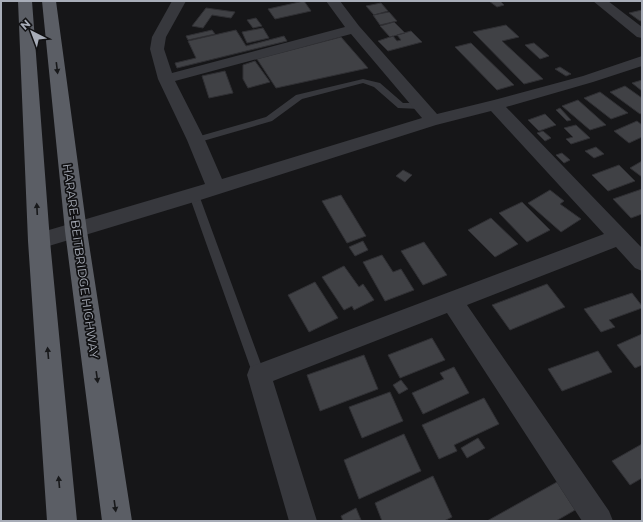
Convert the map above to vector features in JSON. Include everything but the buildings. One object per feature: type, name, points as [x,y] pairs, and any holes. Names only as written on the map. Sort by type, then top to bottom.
[{"type":"highway","points":[[25,1],[39,241],[62,521]]},
{"type":"highway","name":"HARARE-BEITBRIDGE HIGHWAY","points":[[49,1],[76,231],[117,521]]},
{"type":"street","points":[[179,1],[158,38],[157,49],[166,79],[196,140],[216,187]]},
{"type":"street","points":[[601,1],[642,34]]},
{"type":"street","points":[[336,2],[354,29],[433,120]]},
{"type":"street","points":[[166,79],[354,29]]},
{"type":"street","points":[[39,241],[194,195],[433,120],[496,105],[588,79],[642,61]]},
{"type":"street","points":[[496,105],[642,262]]},
{"type":"street","points":[[303,521],[259,375],[619,237]]},
{"type":"street","points":[[452,302],[599,521]]},
{"type":"lane","points":[[196,140],[269,119],[299,97],[363,81],[377,85],[401,106],[420,106]]},
{"type":"lane","points":[[194,195],[259,375]]}]
